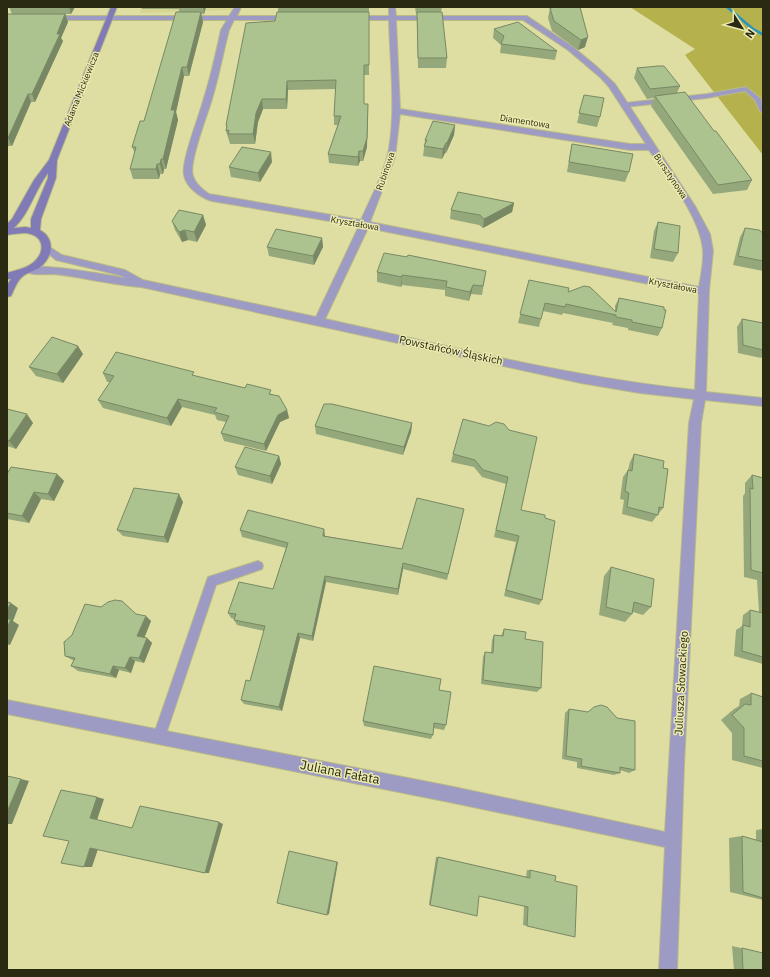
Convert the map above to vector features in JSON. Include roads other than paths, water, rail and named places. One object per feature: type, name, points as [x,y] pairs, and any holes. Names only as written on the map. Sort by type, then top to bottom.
[{"type":"street","name":"Adama Mickiewicza","points":[[7,231],[16,221],[38,180],[53,160],[114,7]]},
{"type":"street","name":"Kryształowa","points":[[238,7],[224,30],[208,99],[201,118],[188,167],[188,176],[198,190],[206,196],[216,199],[364,224],[704,291]]},
{"type":"street","name":"Rubinowa","points":[[318,322],[332,297],[391,159],[396,111],[392,7]]},
{"type":"street","name":"Bursztynowa","points":[[392,17],[523,15],[540,26],[599,71],[612,86],[692,208],[705,234],[708,251],[704,291],[700,396]]},
{"type":"street","points":[[344,18],[392,17]]},
{"type":"street","points":[[47,18],[297,18]]},
{"type":"street","name":"Diamentowa","points":[[396,111],[440,116],[630,148],[652,147]]},
{"type":"street","name":"Adama Mickiewicza","points":[[36,232],[36,219],[52,178],[53,160]]},
{"type":"street","points":[[7,231],[26,230],[36,232],[43,236],[47,242],[48,249],[42,260],[24,272],[7,293]]},
{"type":"street","name":"Powstańców Śląskich","points":[[48,249],[60,258],[122,272],[141,283]]},
{"type":"street","name":"Powstańców Śląskich","points":[[24,272],[44,269],[121,282],[141,283],[581,379],[640,389],[763,402]]},
{"type":"street","points":[[7,276],[24,272]]},
{"type":"street","name":"Juliusza Słowackiego","points":[[668,970],[672,841],[695,431],[700,396]]},
{"type":"street","name":"Juliana Fałata","points":[[7,707],[449,794],[672,841]]},
{"type":"lane","points":[[625,105],[707,96],[746,89],[758,99],[763,111]]},
{"type":"lane","points":[[159,737],[212,581],[258,566]]},
{"type":"waterway","points":[[727,7],[753,29],[763,35]]}]
